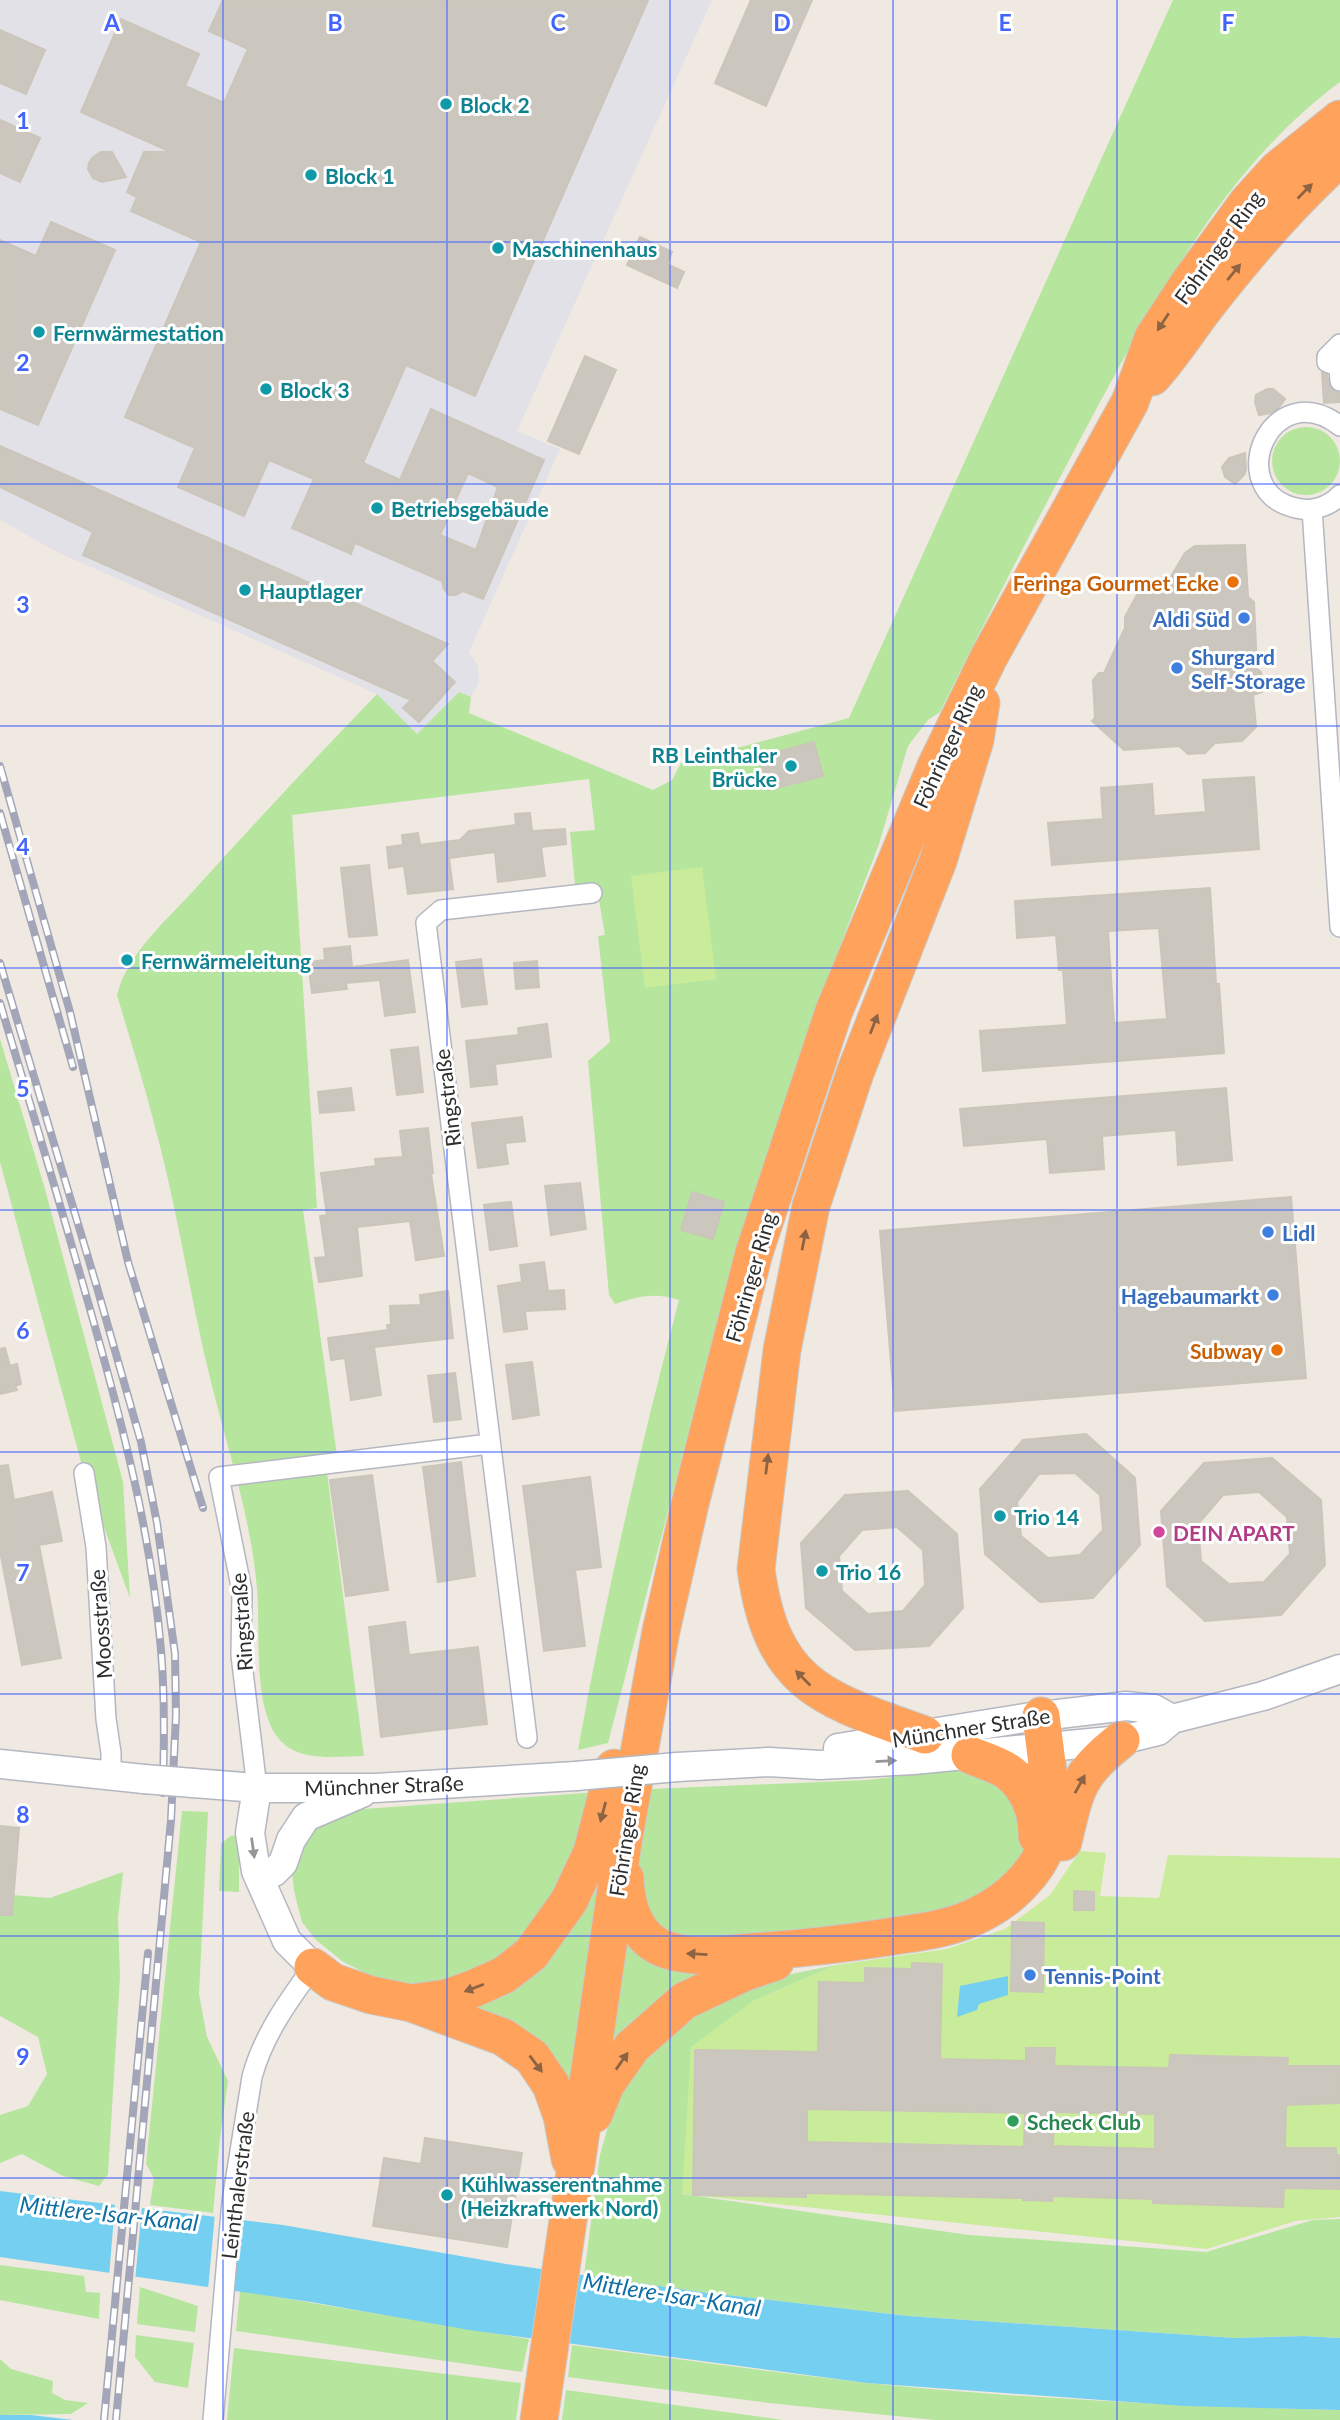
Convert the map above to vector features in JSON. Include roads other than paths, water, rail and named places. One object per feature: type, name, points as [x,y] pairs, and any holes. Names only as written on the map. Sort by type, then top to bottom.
[{"type":"highway","points":[[1277,170],[1303,130],[1340,96]]},
{"type":"highway","name":"Föhringer Ring","points":[[539,2420],[623,1842],[661,1631],[690,1504],[751,1267],[834,1011],[936,766],[989,657],[1130,401],[1153,338],[1222,237],[1277,170],[1340,119]]},
{"type":"highway","name":"Föhringer Ring","points":[[1130,401],[1172,355],[1208,303],[1254,247],[1303,193],[1340,158]]},
{"type":"highway","points":[[925,1735],[842,1705],[813,1689],[792,1667],[774,1641],[761,1605],[756,1569],[759,1525],[782,1350],[811,1206],[855,1073],[938,861],[975,740],[989,657]]},
{"type":"highway","points":[[411,2003],[447,1998],[504,1975],[531,1954],[569,1901],[592,1852],[632,1700],[661,1631]]},
{"type":"highway","points":[[930,1931],[952,1937],[992,1925],[1026,1906],[1057,1869],[1074,1795],[1085,1775],[1124,1723]]},
{"type":"highway","points":[[623,1842],[625,1893],[632,1920],[648,1939],[667,1950],[712,1954],[814,1948],[930,1931],[981,1914],[1015,1891],[1036,1865],[1049,1841],[1051,1812],[1043,1732]]},
{"type":"highway","points":[[970,1755],[1007,1772],[1029,1796],[1038,1825],[1036,1865]]},
{"type":"highway","points":[[580,2143],[606,2084],[632,2047],[684,2001],[743,1973],[814,1948]]},
{"type":"highway","points":[[313,1967],[333,1982],[371,1996],[411,2003],[503,2037],[532,2057],[551,2085],[562,2116],[572,2200]]},
{"type":"main road","name":"Münchner Straße","points":[[769,1762],[815,1751],[925,1735],[1043,1732],[1124,1723],[1158,1731],[1172,1719],[1263,1696],[1334,1667]]},
{"type":"main road","name":"Münchner Straße","points":[[0,1763],[111,1776],[257,1788],[374,1787],[769,1762],[820,1765],[970,1755],[1043,1732]]},
{"type":"main road","points":[[274,1872],[283,1863],[291,1840],[306,1817],[374,1787]]},
{"type":"main road","points":[[257,1788],[274,1831],[271,1904]]},
{"type":"main road","points":[[257,1788],[250,1833],[256,1871],[287,1941],[313,1967]]},
{"type":"street","points":[[1340,344],[1327,357],[1327,362],[1339,367],[1340,381]]},
{"type":"street","points":[[1340,426],[1318,414],[1295,414],[1276,423],[1263,439],[1259,469],[1262,480],[1273,496],[1291,507],[1312,509],[1325,506],[1340,495]]},
{"type":"street","points":[[1312,509],[1340,927]]},
{"type":"street","name":"Ringstraße","points":[[527,1738],[426,923],[441,910],[592,893]]},
{"type":"street","name":"Ringstraße","points":[[257,1788],[241,1655],[242,1591],[219,1477],[489,1444]]},
{"type":"street","name":"Moosstraße","points":[[84,1473],[96,1547],[111,1776]]},
{"type":"street","name":"Leinthalerstraße","points":[[213,2420],[232,2201],[251,2077],[283,2007],[313,1967]]},
{"type":"water","points":[[1008,1976],[1008,1995],[979,2004],[977,2010],[957,2017],[960,1986]]},
{"type":"water","name":"Mittlere-Isar-Kanal","points":[[0,2191],[283,2225],[506,2264],[701,2292],[908,2316],[1235,2338],[1340,2338],[1340,2410],[1184,2406],[867,2383],[469,2330],[311,2302],[0,2257]]},
{"type":"water","points":[[0,2415],[31,2415],[73,2420],[0,2420]]},
{"type":"railway","points":[[0,766],[70,1012],[128,1262],[203,1508]]},
{"type":"railway","points":[[0,813],[73,1067]]},
{"type":"railway","points":[[0,963],[141,1442],[157,1523],[175,1654],[176,1715],[171,1820],[116,2420]]},
{"type":"railway","points":[[0,1003],[97,1334],[136,1490],[151,1570],[161,1650],[164,1703],[163,1793]]},
{"type":"railway","points":[[104,2420],[148,1953]]},
{"type":"place","name":"Block 2","points":[[446,104]]},
{"type":"place","name":"Block 1","points":[[311,175]]},
{"type":"place","name":"Maschinenhaus","points":[[498,248]]},
{"type":"place","name":"Fernwärmestation","points":[[39,332]]},
{"type":"place","name":"Block 3","points":[[266,389]]},
{"type":"place","name":"Betriebsgebäude","points":[[377,508]]},
{"type":"place","name":"Feringa Gourmet Ecke","points":[[1233,582]]},
{"type":"place","name":"Hauptlager","points":[[245,590]]},
{"type":"place","name":"Aldi Süd","points":[[1244,618]]},
{"type":"place","name":"Shurgard Self-Storage","points":[[1177,668]]},
{"type":"place","name":"RB Leinthaler Brücke","points":[[791,766]]},
{"type":"place","name":"Fernwärmeleitung","points":[[127,960]]},
{"type":"place","name":"Lidl","points":[[1268,1232]]},
{"type":"place","name":"Hagebaumarkt","points":[[1273,1295]]},
{"type":"place","name":"Subway","points":[[1277,1350]]},
{"type":"place","name":"Trio 14","points":[[1000,1516]]},
{"type":"place","name":"DEIN APART","points":[[1159,1532]]},
{"type":"place","name":"Trio 16","points":[[822,1571]]},
{"type":"place","name":"Tennis-Point","points":[[1030,1975]]},
{"type":"place","name":"Scheck Club","points":[[1013,2121]]},
{"type":"place","name":"Kühlwasserentnahme (Heizkraftwerk Nord)","points":[[447,2195]]}]
